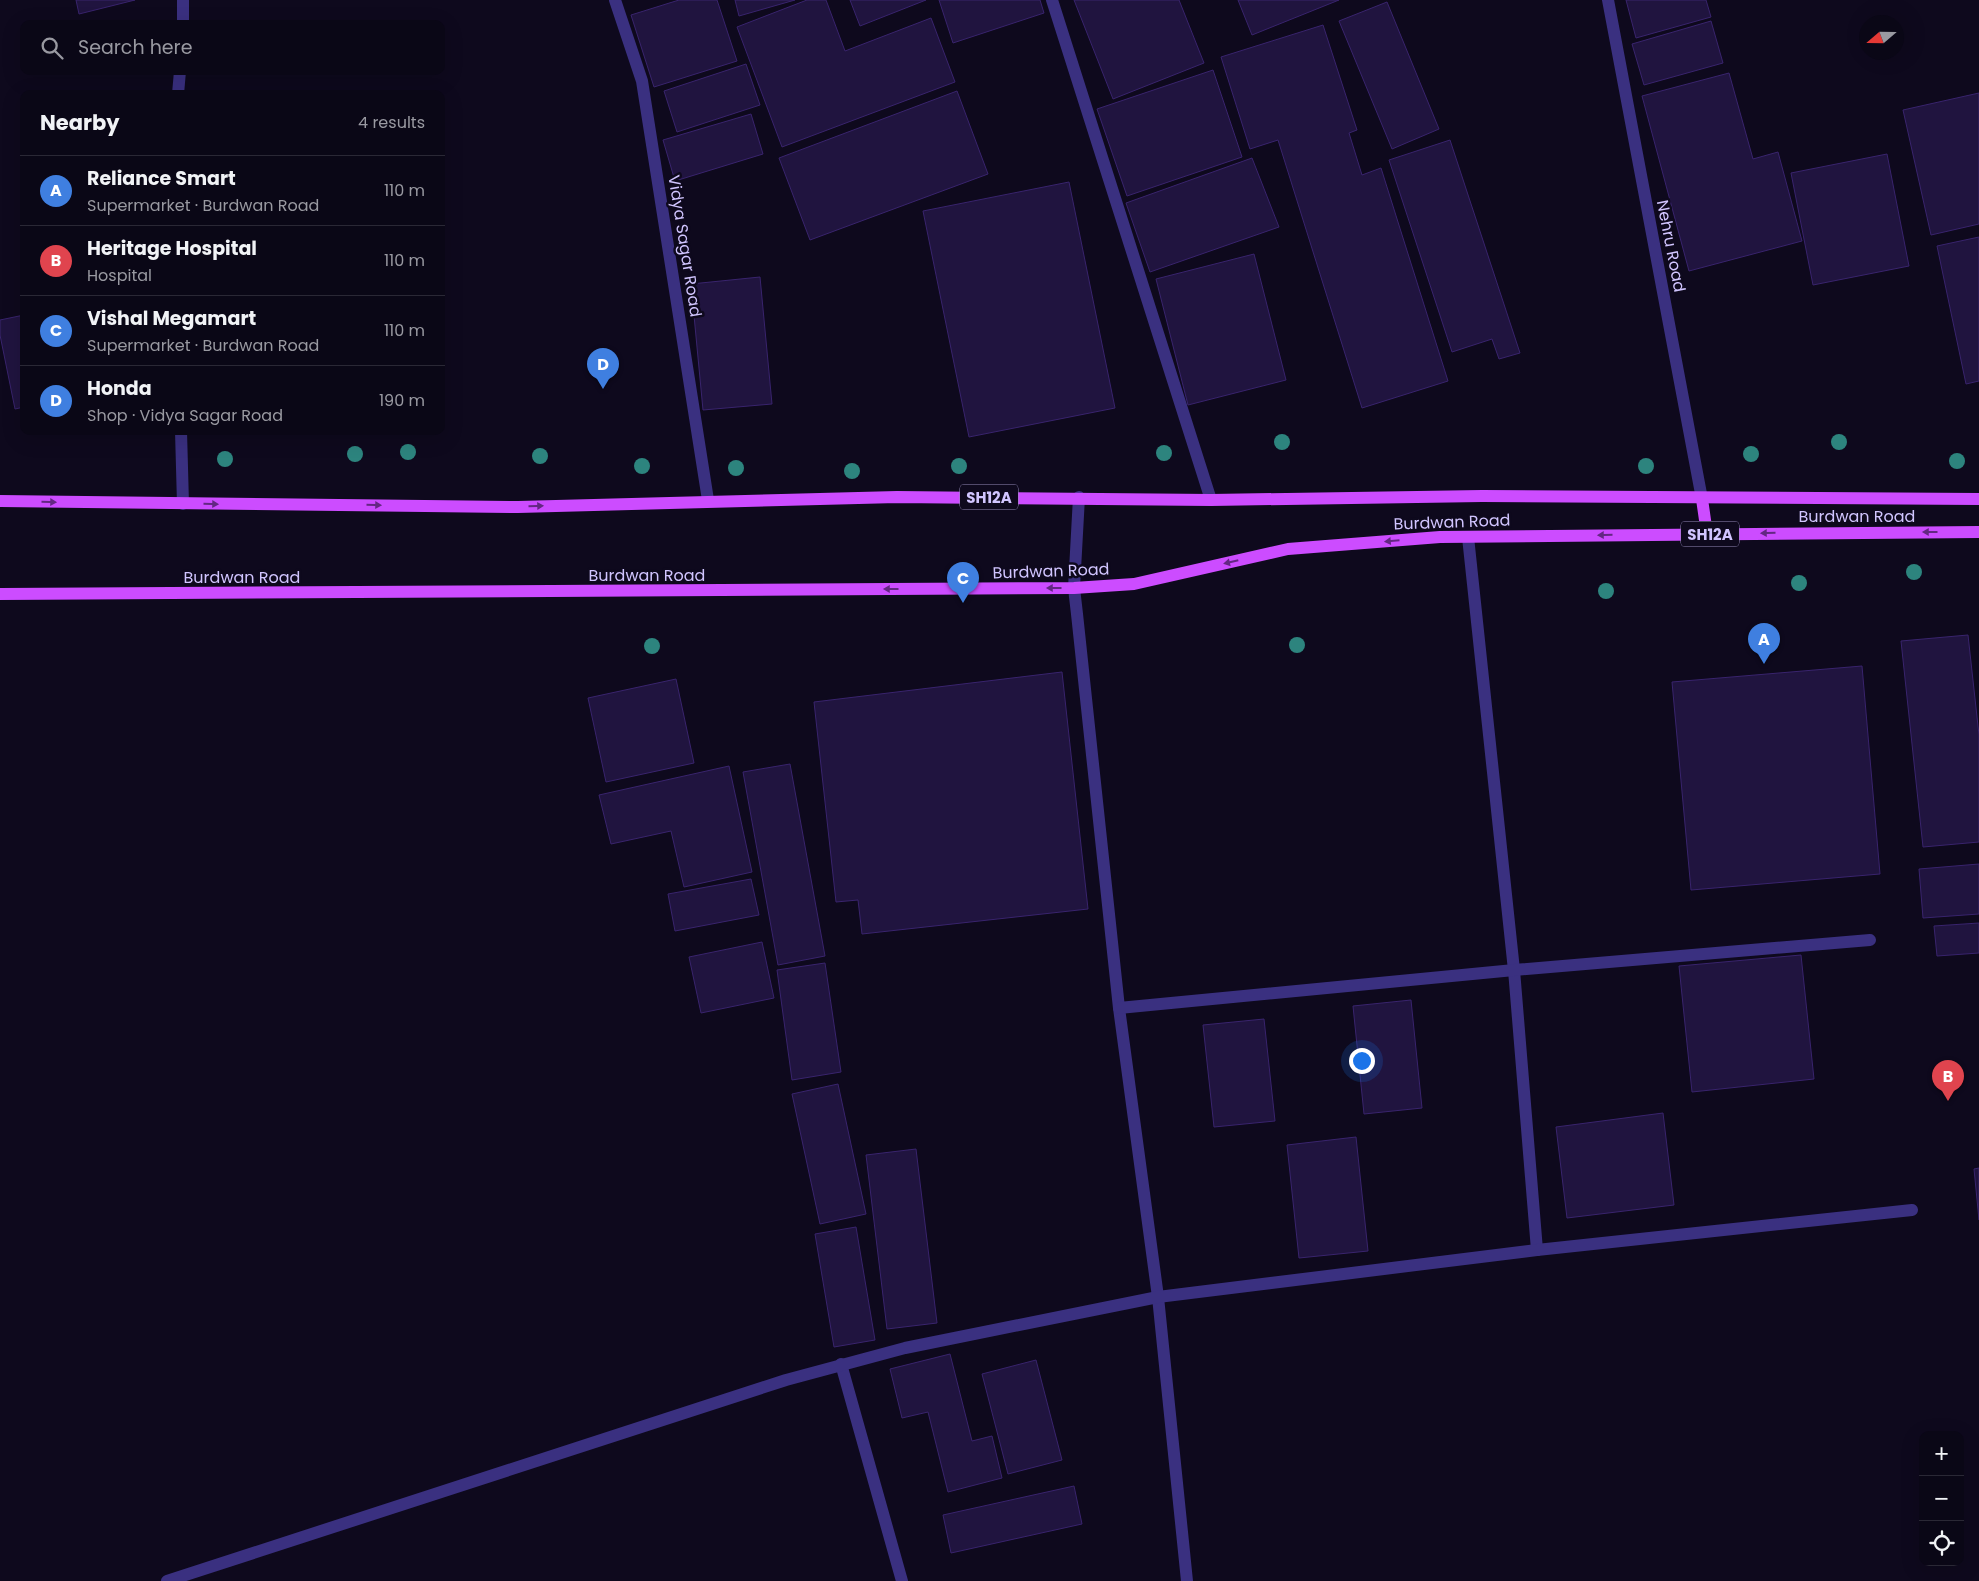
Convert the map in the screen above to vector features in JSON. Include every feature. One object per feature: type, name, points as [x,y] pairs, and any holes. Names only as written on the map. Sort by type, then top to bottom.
[{"type":"main road","name":"Burdwan Road","points":[[0,501],[518,507],[708,500],[1079,497],[1211,500],[1482,496],[1702,499],[1979,499]]},
{"type":"main road","points":[[1702,499],[1707,534]]},
{"type":"main road","name":"Burdwan Road","points":[[0,594],[1074,588],[1134,584],[1288,549],[1468,536],[1979,532]]},
{"type":"street","points":[[182,0],[183,20]]},
{"type":"street","name":"Vidya Sagar Road","points":[[615,0],[642,81],[708,500]]},
{"type":"street","points":[[1052,0],[1211,500]]},
{"type":"street","name":"Nehru Road","points":[[1608,0],[1702,499]]},
{"type":"street","points":[[178,90],[180,75]]},
{"type":"street","points":[[180,435],[182,504]]},
{"type":"street","points":[[1079,497],[1074,588],[1119,1008],[1158,1296],[1187,1581]]},
{"type":"street","points":[[1468,536],[1514,970],[1536,1250]]},
{"type":"street","points":[[1119,1008],[1514,970],[1870,940]]},
{"type":"street","points":[[167,1581],[841,1364],[905,1348],[1158,1296],[1536,1250],[1912,1210]]},
{"type":"street","points":[[841,1364],[860,1439],[902,1581]]},
{"type":"building","points":[[76,0],[135,0],[79,14]]},
{"type":"building","points":[[679,0],[717,0],[737,61],[654,87],[631,15]]},
{"type":"building","points":[[735,0],[795,0],[739,16]]},
{"type":"building","points":[[807,0],[826,0],[845,51],[931,18],[955,82],[782,147],[737,27]]},
{"type":"building","points":[[850,0],[926,0],[860,26]]},
{"type":"building","points":[[939,0],[1040,0],[1044,13],[953,43]]},
{"type":"building","points":[[1074,0],[1179,0],[1204,63],[1113,99]]},
{"type":"building","points":[[1238,0],[1339,0],[1252,35]]},
{"type":"building","points":[[1626,0],[1706,0],[1711,17],[1636,38]]},
{"type":"building","points":[[1387,2],[1439,129],[1392,149],[1339,21]]},
{"type":"building","points":[[1711,21],[1723,63],[1644,85],[1632,44]]},
{"type":"building","points":[[1323,25],[1357,130],[1349,133],[1362,175],[1381,168],[1448,381],[1362,408],[1278,140],[1250,149],[1221,57]]},
{"type":"building","points":[[746,64],[760,105],[677,132],[664,91]]},
{"type":"building","points":[[1213,70],[1242,157],[1127,196],[1097,109]]},
{"type":"building","points":[[1729,73],[1753,159],[1778,152],[1802,241],[1689,271],[1642,96]]},
{"type":"building","points":[[957,91],[988,174],[810,240],[779,158]]},
{"type":"building","points":[[1979,93],[1979,224],[1931,235],[1903,110]]},
{"type":"building","points":[[751,114],[763,154],[675,181],[663,140]]},
{"type":"building","points":[[1450,140],[1520,353],[1499,359],[1492,339],[1452,352],[1389,160]]},
{"type":"building","points":[[1887,154],[1909,266],[1813,285],[1791,173]]},
{"type":"building","points":[[1252,158],[1279,227],[1150,272],[1126,203]]},
{"type":"building","points":[[1069,182],[1115,408],[969,437],[923,211]]},
{"type":"building","points":[[1979,237],[1979,381],[1966,384],[1937,246]]},
{"type":"building","points":[[1254,254],[1286,380],[1188,405],[1156,279]]},
{"type":"building","points":[[760,277],[772,404],[703,410],[691,284]]},
{"type":"building","points":[[20,316],[20,408],[15,409],[0,335],[0,320]]},
{"type":"building","points":[[1968,635],[1979,735],[1979,842],[1923,847],[1901,641]]},
{"type":"building","points":[[1862,666],[1880,874],[1691,890],[1672,682]]},
{"type":"building","points":[[1062,672],[1088,909],[862,934],[858,900],[836,902],[814,702]]},
{"type":"building","points":[[676,679],[694,763],[606,782],[588,698]]},
{"type":"building","points":[[790,764],[825,956],[778,965],[743,772]]},
{"type":"building","points":[[729,766],[752,872],[684,887],[671,831],[611,844],[599,795]]},
{"type":"building","points":[[1979,864],[1979,914],[1923,918],[1919,869]]},
{"type":"building","points":[[751,879],[759,915],[675,931],[668,894]]},
{"type":"building","points":[[1979,923],[1979,953],[1937,956],[1934,926]]},
{"type":"building","points":[[762,942],[774,998],[701,1013],[689,957]]},
{"type":"building","points":[[1801,955],[1814,1079],[1692,1092],[1679,966]]},
{"type":"building","points":[[825,963],[841,1072],[792,1080],[777,970]]},
{"type":"building","points":[[1411,1000],[1422,1108],[1364,1114],[1353,1006]]},
{"type":"building","points":[[1264,1019],[1275,1121],[1214,1127],[1203,1025]]},
{"type":"building","points":[[838,1084],[866,1214],[820,1224],[792,1094]]},
{"type":"building","points":[[1663,1113],[1674,1205],[1567,1218],[1556,1127]]},
{"type":"building","points":[[1356,1137],[1368,1251],[1299,1258],[1287,1145]]},
{"type":"building","points":[[916,1149],[937,1323],[887,1329],[866,1155]]},
{"type":"building","points":[[1979,1168],[1979,1220],[1974,1169]]},
{"type":"building","points":[[856,1227],[875,1340],[834,1347],[815,1234]]},
{"type":"building","points":[[950,1354],[972,1441],[992,1436],[1002,1478],[948,1492],[928,1412],[902,1418],[890,1369]]},
{"type":"building","points":[[1036,1360],[1062,1460],[1008,1474],[982,1374]]},
{"type":"building","points":[[1074,1486],[1082,1524],[951,1553],[943,1515]]},
{"type":"place","name":"Honda","points":[[603,389]]},
{"type":"place","name":"Vishal Megamart","points":[[963,603]]},
{"type":"place","name":"Reliance Smart","points":[[1764,664]]},
{"type":"place","name":"Heritage Hospital","points":[[1948,1101]]}]
